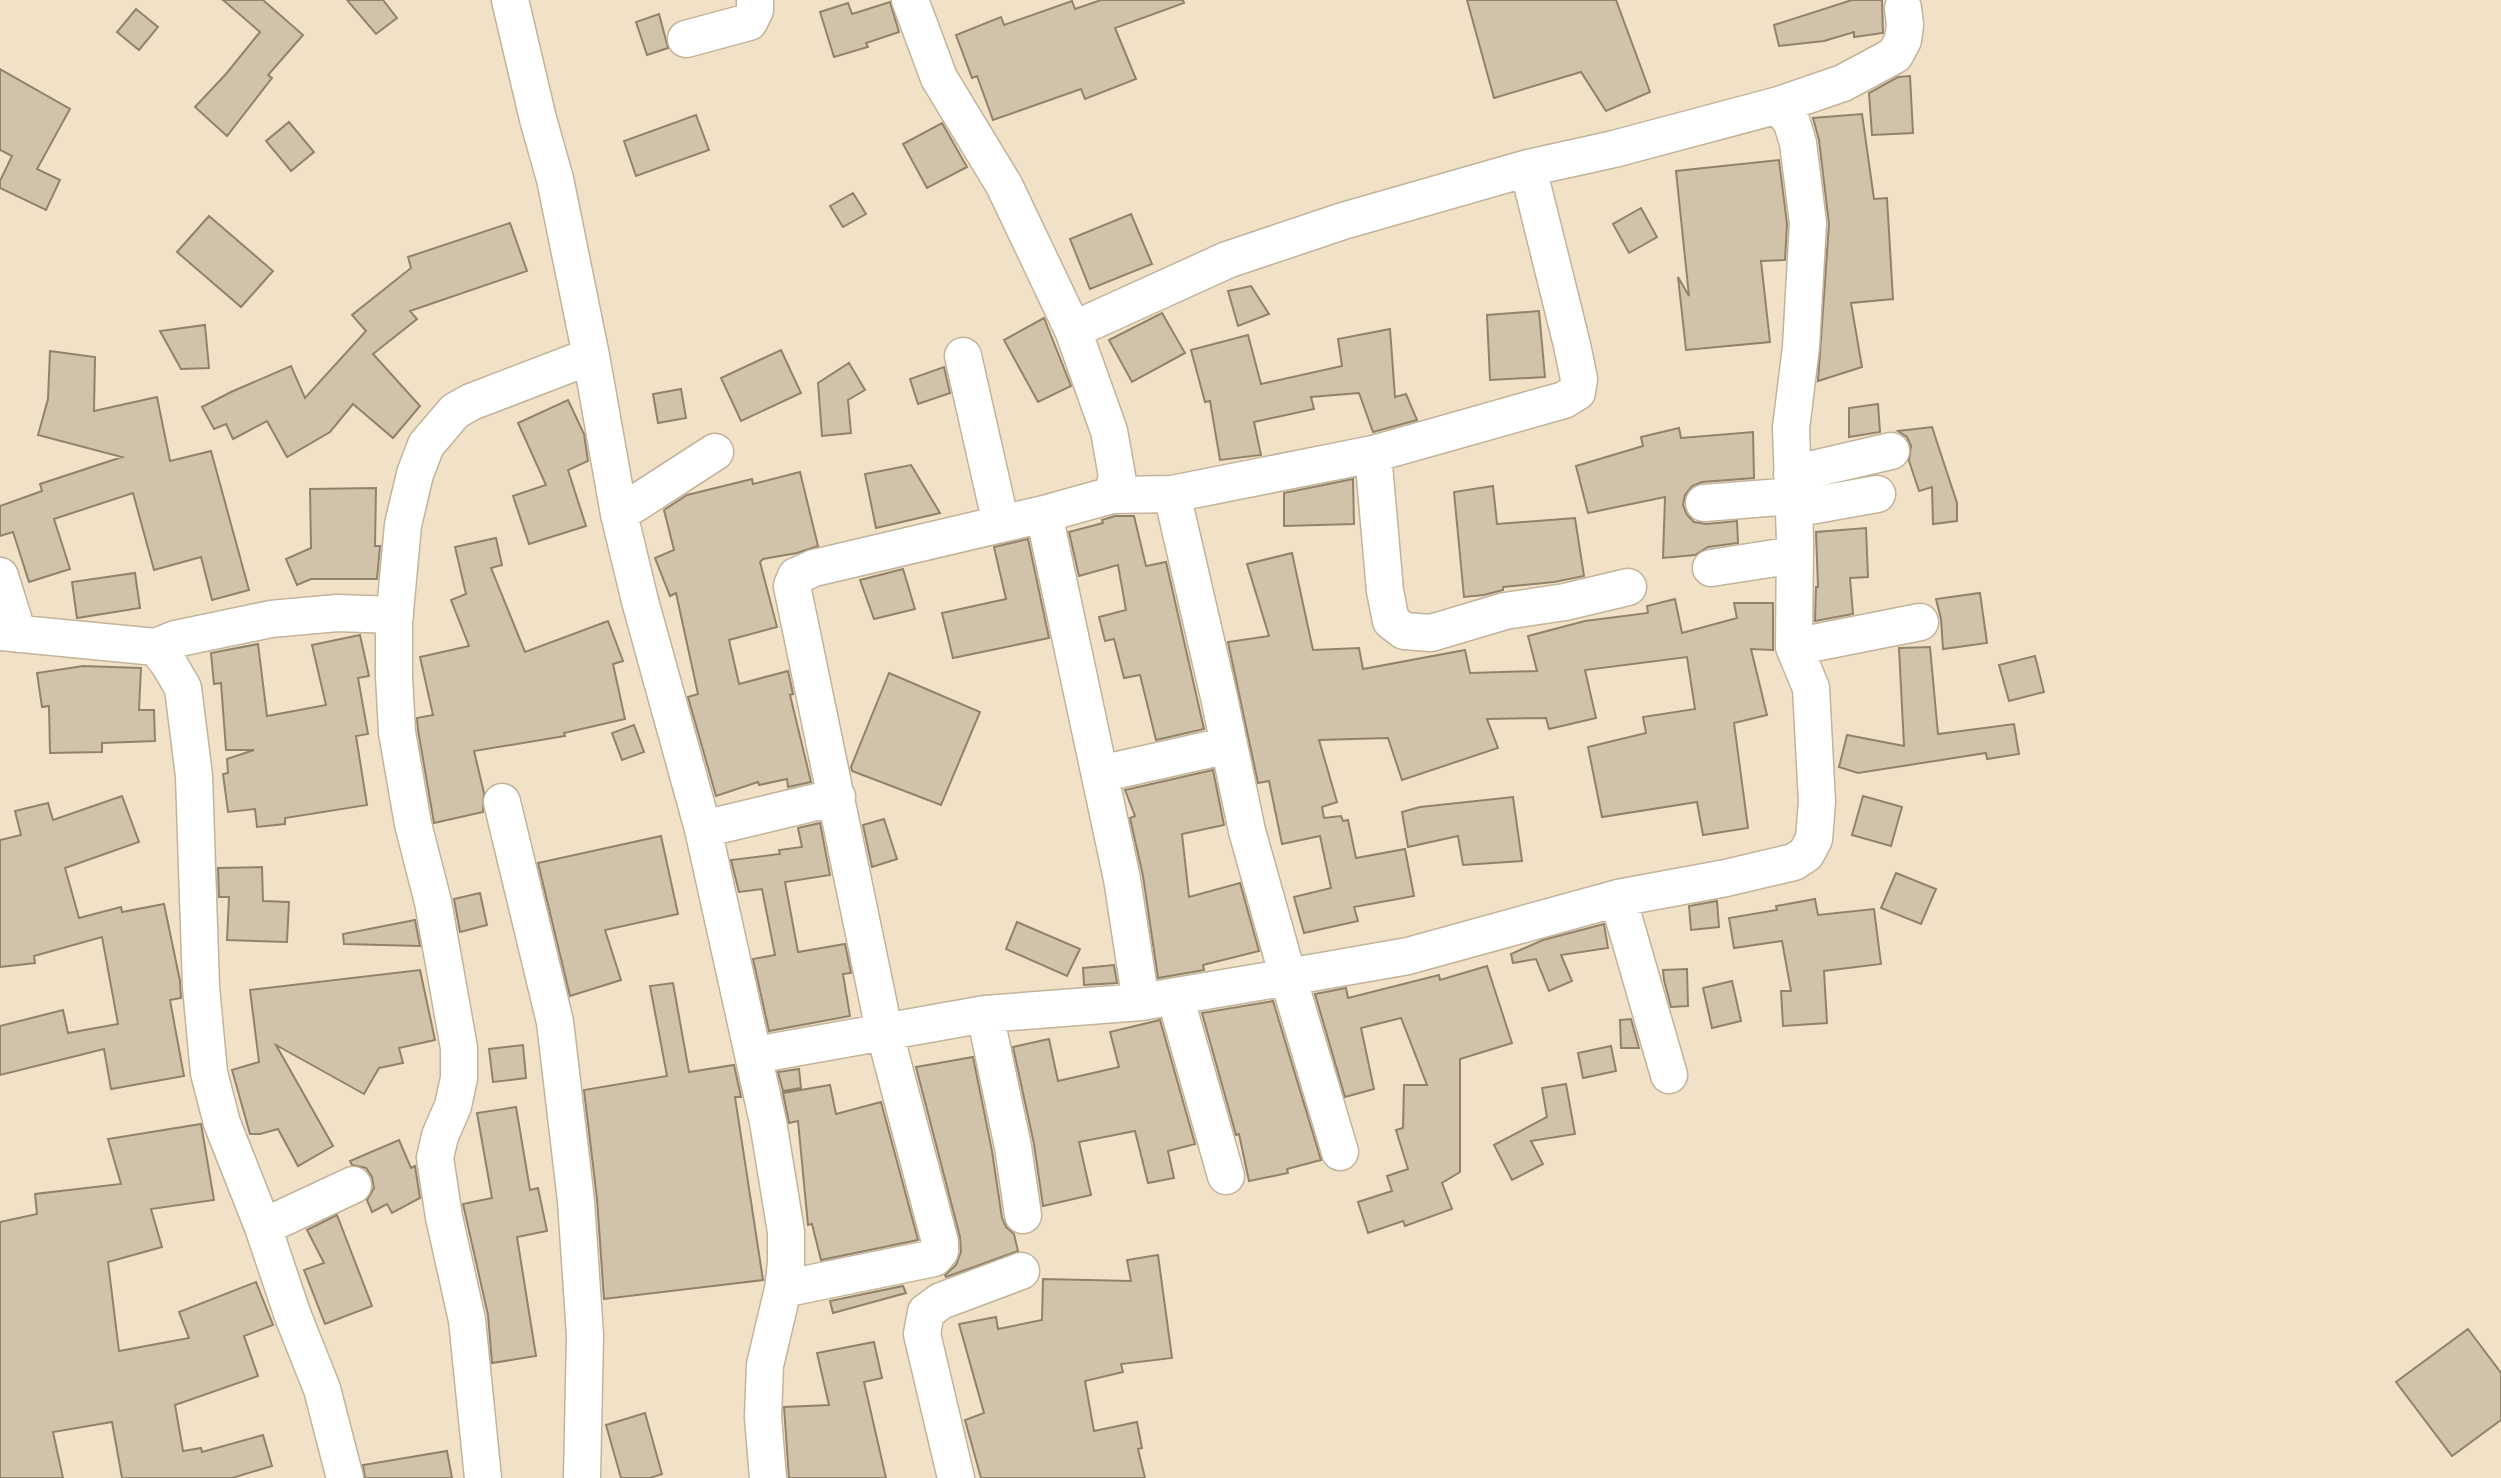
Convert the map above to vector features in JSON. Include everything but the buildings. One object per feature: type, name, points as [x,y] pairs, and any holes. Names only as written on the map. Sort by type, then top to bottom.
[{"type":"street","points":[[510,0],[555,179],[619,514],[703,829],[755,1055],[786,1232],[783,1289],[765,1365],[763,1417],[768,1478]]},
{"type":"street","points":[[686,39],[749,22],[755,10],[755,0]]},
{"type":"street","points":[[910,0],[939,78],[1004,185],[1073,330],[1112,444],[1117,476],[1112,495]]},
{"type":"street","points":[[1073,330],[1227,260],[1343,221],[1528,168],[1614,149],[1779,105],[1843,83],[1895,55],[1903,40],[1903,8]]},
{"type":"street","points":[[755,1055],[985,1014],[1158,999],[1408,956],[1618,898],[1794,862],[1806,854],[1814,839],[1817,802],[1811,688],[1794,647],[1791,428],[1801,347],[1808,223],[1798,143],[1792,123],[1779,105]]},
{"type":"street","points":[[783,1289],[921,1262],[934,1258],[940,1251],[884,1030],[794,600],[792,586],[796,576],[814,568],[1112,495],[1172,494],[1373,454],[1564,400],[1577,392],[1579,379],[1528,168]]},
{"type":"street","points":[[483,1478],[467,1320],[444,1217],[435,1158],[440,1136],[453,1106],[459,1078],[459,1048],[433,902],[413,824],[397,732],[395,615],[403,525],[415,474],[426,445],[455,411],[591,356]]},
{"type":"street","points":[[963,356],[1001,524]]},
{"type":"street","points":[[1793,493],[1891,451]]},
{"type":"street","points":[[619,514],[715,452]]},
{"type":"street","points":[[1373,454],[1385,591],[1391,621],[1404,631],[1431,633],[1505,611],[1565,602],[1628,587]]},
{"type":"street","points":[[1704,503],[1793,493],[1877,494]]},
{"type":"street","points":[[1172,494],[1247,831],[1340,1152]]},
{"type":"street","points":[[1044,514],[1100,774],[1109,830],[1122,879],[1158,999],[1226,1176]]},
{"type":"street","points":[[1711,568],[1795,555]]},
{"type":"street","points":[[0,576],[9,633],[156,647],[175,639],[271,619],[337,613],[395,615]]},
{"type":"street","points":[[1794,647],[1920,622]]},
{"type":"street","points":[[156,647],[183,688],[194,776],[201,987],[209,1073],[222,1123],[322,1389],[345,1478]]},
{"type":"street","points":[[1100,774],[1229,745]]},
{"type":"street","points":[[703,829],[837,797]]},
{"type":"street","points":[[502,802],[555,1022],[576,1201],[585,1335],[582,1478]]},
{"type":"street","points":[[1618,898],[1669,1075]]},
{"type":"street","points":[[985,1014],[1013,1147],[1023,1215]]},
{"type":"street","points":[[263,1227],[353,1185]]},
{"type":"street","points":[[956,1478],[922,1334],[926,1312],[941,1301],[1021,1271]]}]
